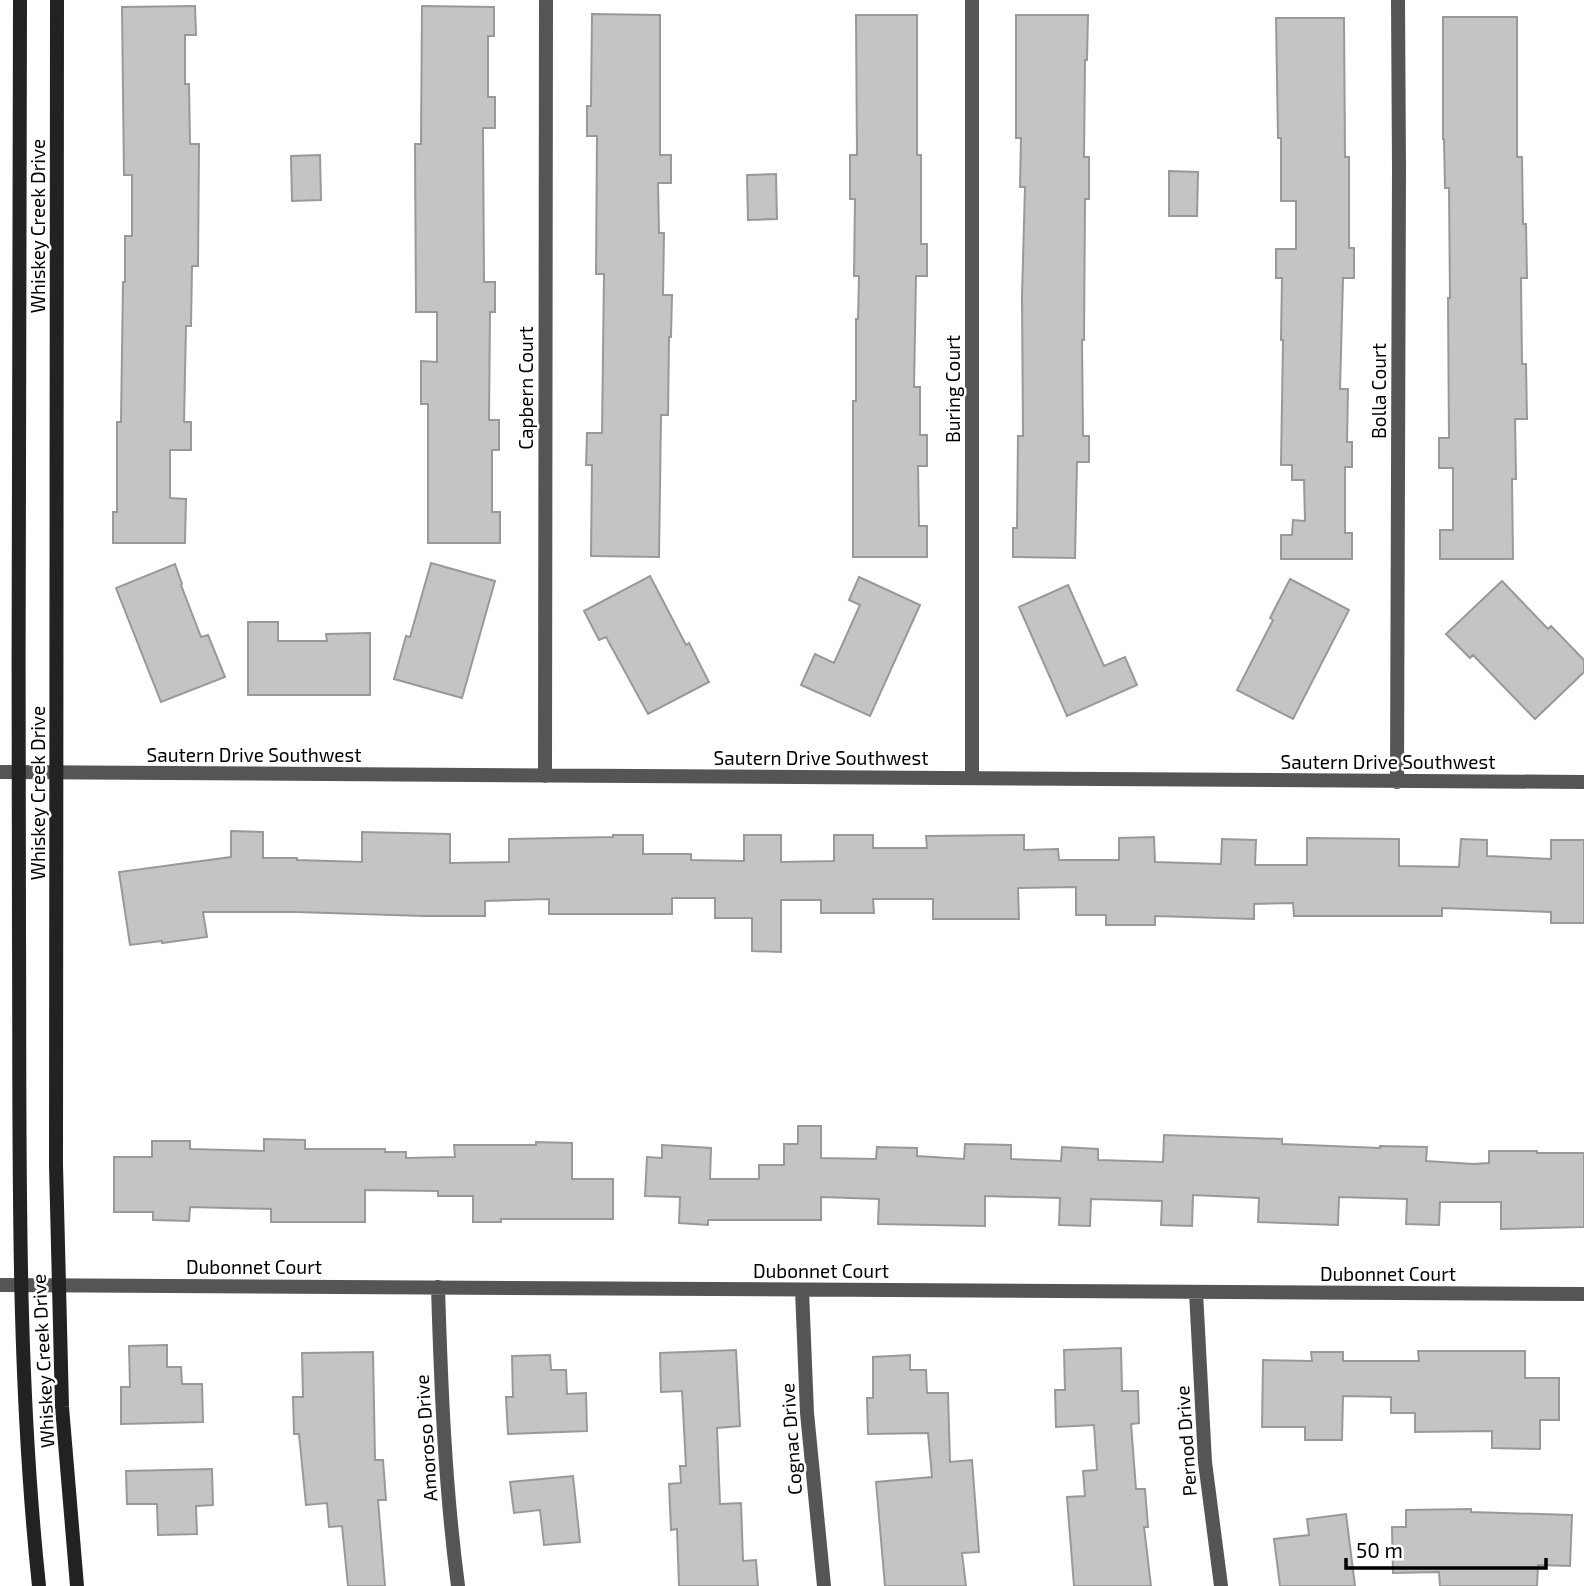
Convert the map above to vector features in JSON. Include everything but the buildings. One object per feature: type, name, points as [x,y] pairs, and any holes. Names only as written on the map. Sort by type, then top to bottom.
[{"type":"street","name":"Whiskey Creek Drive","points":[[20,0],[20,1285],[39,1586]]},
{"type":"street","name":"Whiskey Creek Drive","points":[[58,0],[56,1165],[62,1407],[77,1586]]},
{"type":"street","name":"Capbern Court","points":[[545,0],[545,776]]},
{"type":"street","name":"Buring Court","points":[[972,0],[972,778]]},
{"type":"street","name":"Bolla Court","points":[[1397,782],[1398,0]]},
{"type":"street","name":"Sautern Drive Southwest","points":[[0,772],[1584,782]]},
{"type":"street","name":"Dubonnet Court","points":[[0,1285],[1584,1294]]},
{"type":"street","name":"Amoroso Drive","points":[[439,1287],[445,1456],[458,1586]]},
{"type":"street","name":"Cognac Drive","points":[[802,1290],[807,1413],[824,1586]]},
{"type":"street","name":"Pernod Drive","points":[[1196,1292],[1205,1462],[1221,1586]]}]
